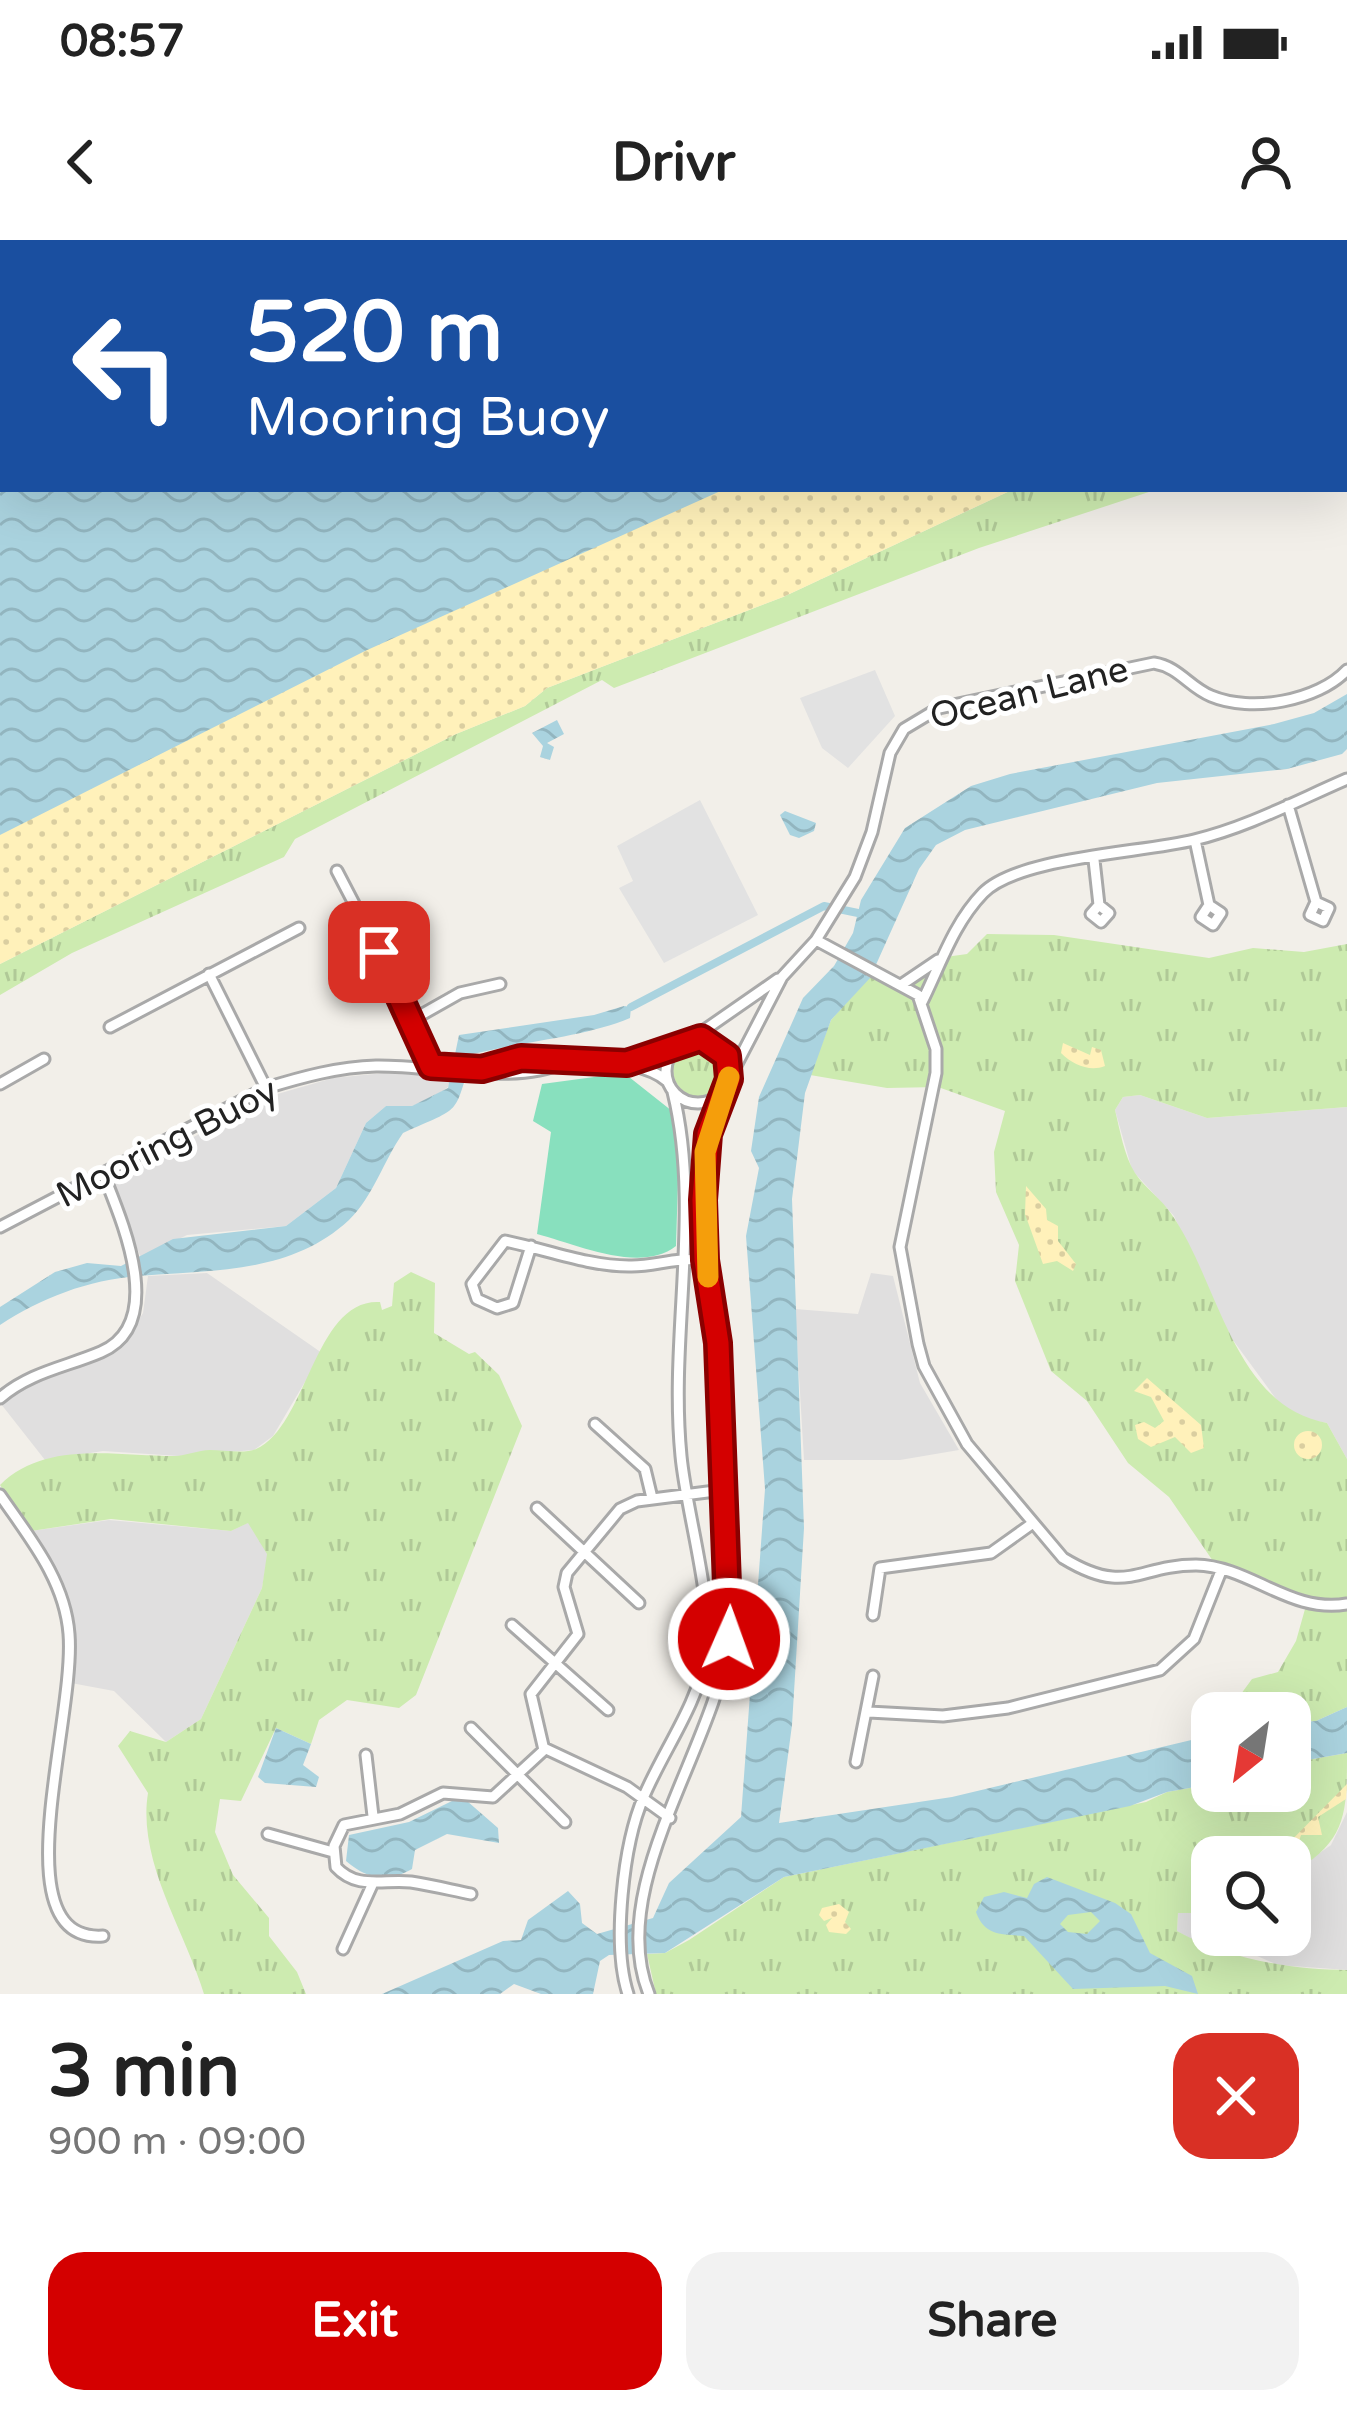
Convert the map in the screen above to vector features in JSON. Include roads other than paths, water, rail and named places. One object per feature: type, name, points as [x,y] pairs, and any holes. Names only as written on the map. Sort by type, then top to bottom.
[{"type":"street","name":"Ocean Lane","points":[[687,1040],[782,976],[816,940],[844,898],[872,832],[894,742],[924,715],[1154,663],[1173,668],[1210,696],[1240,701],[1311,694],[1347,670]]},
{"type":"street","points":[[921,1004],[956,928],[983,892],[1011,872],[1195,840],[1347,779]]},
{"type":"street","points":[[1288,805],[1316,902]]},
{"type":"street","points":[[1195,840],[1209,905]]},
{"type":"street","points":[[1094,860],[1100,905]]},
{"type":"street","points":[[337,871],[414,1019],[431,1066]]},
{"type":"street","points":[[110,1027],[299,928]]},
{"type":"street","points":[[816,940],[901,985],[921,1004],[936,1049],[936,1073],[900,1247],[924,1366],[968,1444],[1063,1558],[1082,1570],[1125,1581],[1196,1565],[1308,1606],[1347,1604]]},
{"type":"street","points":[[901,985],[943,957]]},
{"type":"street","points":[[209,974],[266,1088]]},
{"type":"street","name":"Ocean Lane","points":[[650,1994],[640,1958],[650,1868],[726,1663],[731,1605],[718,1343],[705,1260],[705,1152],[728,1082],[782,976]]},
{"type":"street","points":[[414,1019],[460,993],[500,984]]},
{"type":"street","points":[[628,1994],[622,1960],[628,1854],[643,1798],[694,1696],[705,1659],[680,1454],[685,1148],[666,1061],[687,1040],[722,1049],[728,1082],[702,1103],[673,1092]]},
{"type":"street","name":"Mooring Buoy","points":[[0,1227],[266,1088],[326,1072],[431,1066],[532,1073],[562,1063],[627,1063],[687,1040]]},
{"type":"street","points":[[0,1084],[44,1059]]},
{"type":"street","name":"Mooring Buoy","points":[[627,1063],[667,1081]]},
{"type":"street","points":[[0,1398],[19,1382],[118,1341],[133,1314],[136,1281],[103,1173]]},
{"type":"street","points":[[531,1246],[513,1304],[497,1308],[477,1299],[472,1284],[491,1252],[505,1241],[531,1246],[614,1265],[705,1260]]},
{"type":"street","points":[[595,1424],[645,1469],[652,1498]]},
{"type":"street","points":[[670,1818],[643,1798],[544,1748],[531,1694],[578,1634],[564,1587],[583,1548],[620,1510],[652,1498],[723,1490]]},
{"type":"street","points":[[0,1495],[44,1557],[66,1612],[69,1654],[46,1740]]},
{"type":"street","points":[[537,1508],[639,1603]]},
{"type":"street","points":[[872,1616],[880,1568],[991,1553],[1033,1523]]},
{"type":"street","points":[[869,1712],[943,1717],[1008,1708],[1160,1670],[1194,1639],[1221,1571]]},
{"type":"street","points":[[512,1625],[608,1710]]},
{"type":"street","points":[[856,1762],[873,1676]]},
{"type":"street","points":[[471,1728],[565,1822]]},
{"type":"street","points":[[471,1894],[409,1882],[373,1883],[340,1873],[333,1852],[344,1825],[400,1814],[443,1793],[493,1797],[544,1748]]},
{"type":"street","points":[[367,1755],[373,1816]]},
{"type":"street","points":[[268,1834],[333,1852]]},
{"type":"street","points":[[343,1949],[373,1883]]},
{"type":"street","points":[[57,1929],[75,1937],[103,1936]]},
{"type":"water","points":[[0,492],[718,492],[365,651],[0,835]]},
{"type":"water","points":[[1347,694],[1347,749],[1342,754],[1287,769],[1157,783],[965,830],[936,845],[919,869],[870,978],[831,1020],[805,1093],[792,1199],[804,1528],[792,1725],[779,1823],[952,1797],[1191,1740],[1191,1788],[1130,1806],[784,1877],[665,1953],[609,1955],[600,1961],[593,1994],[541,1994],[514,1984],[500,1994],[382,1994],[503,1941],[521,1940],[528,1920],[568,1891],[580,1904],[582,1923],[597,1934],[653,1918],[669,1883],[741,1817],[765,1489],[746,1236],[759,1168],[751,1151],[759,1097],[803,998],[834,966],[853,933],[861,900],[905,828],[971,786],[1010,774],[1314,713]]},
{"type":"water","points":[[557,720],[564,734],[547,743],[554,747],[550,760],[540,757],[543,746],[532,733]]},
{"type":"water","points":[[785,811],[816,823],[814,831],[799,838],[790,835],[780,815]]},
{"type":"water","points":[[631,1007],[630,1018],[612,1024],[473,1054],[453,1107],[403,1133],[357,1211],[326,1238],[302,1251],[249,1266],[83,1286],[0,1325],[0,1307],[55,1272],[87,1263],[121,1266],[173,1239],[286,1226],[336,1188],[366,1123],[386,1106],[412,1106],[448,1088],[459,1035],[594,1015]]},
{"type":"water","points":[[1347,1707],[1347,1753],[1311,1759],[1311,1721]]},
{"type":"water","points":[[276,1728],[311,1744],[303,1765],[319,1777],[316,1787],[265,1783],[258,1777]]},
{"type":"water","points":[[452,1801],[467,1801],[498,1828],[499,1843],[447,1834],[415,1850],[412,1869],[386,1877],[362,1872],[346,1861],[349,1835],[409,1822]]},
{"type":"water","points":[[1047,1877],[1115,1903],[1131,1914],[1150,1953],[1192,1976],[1198,1994],[1165,1986],[1073,1989],[1024,1936],[990,1930],[976,1912],[984,1897],[1004,1892],[1027,1898],[1034,1884]],"holes":[[[1091,1912],[1100,1921],[1087,1934],[1068,1932],[1060,1924],[1068,1915]]]},
{"type":"waterway","points":[[631,1007],[824,906],[858,913]]}]
